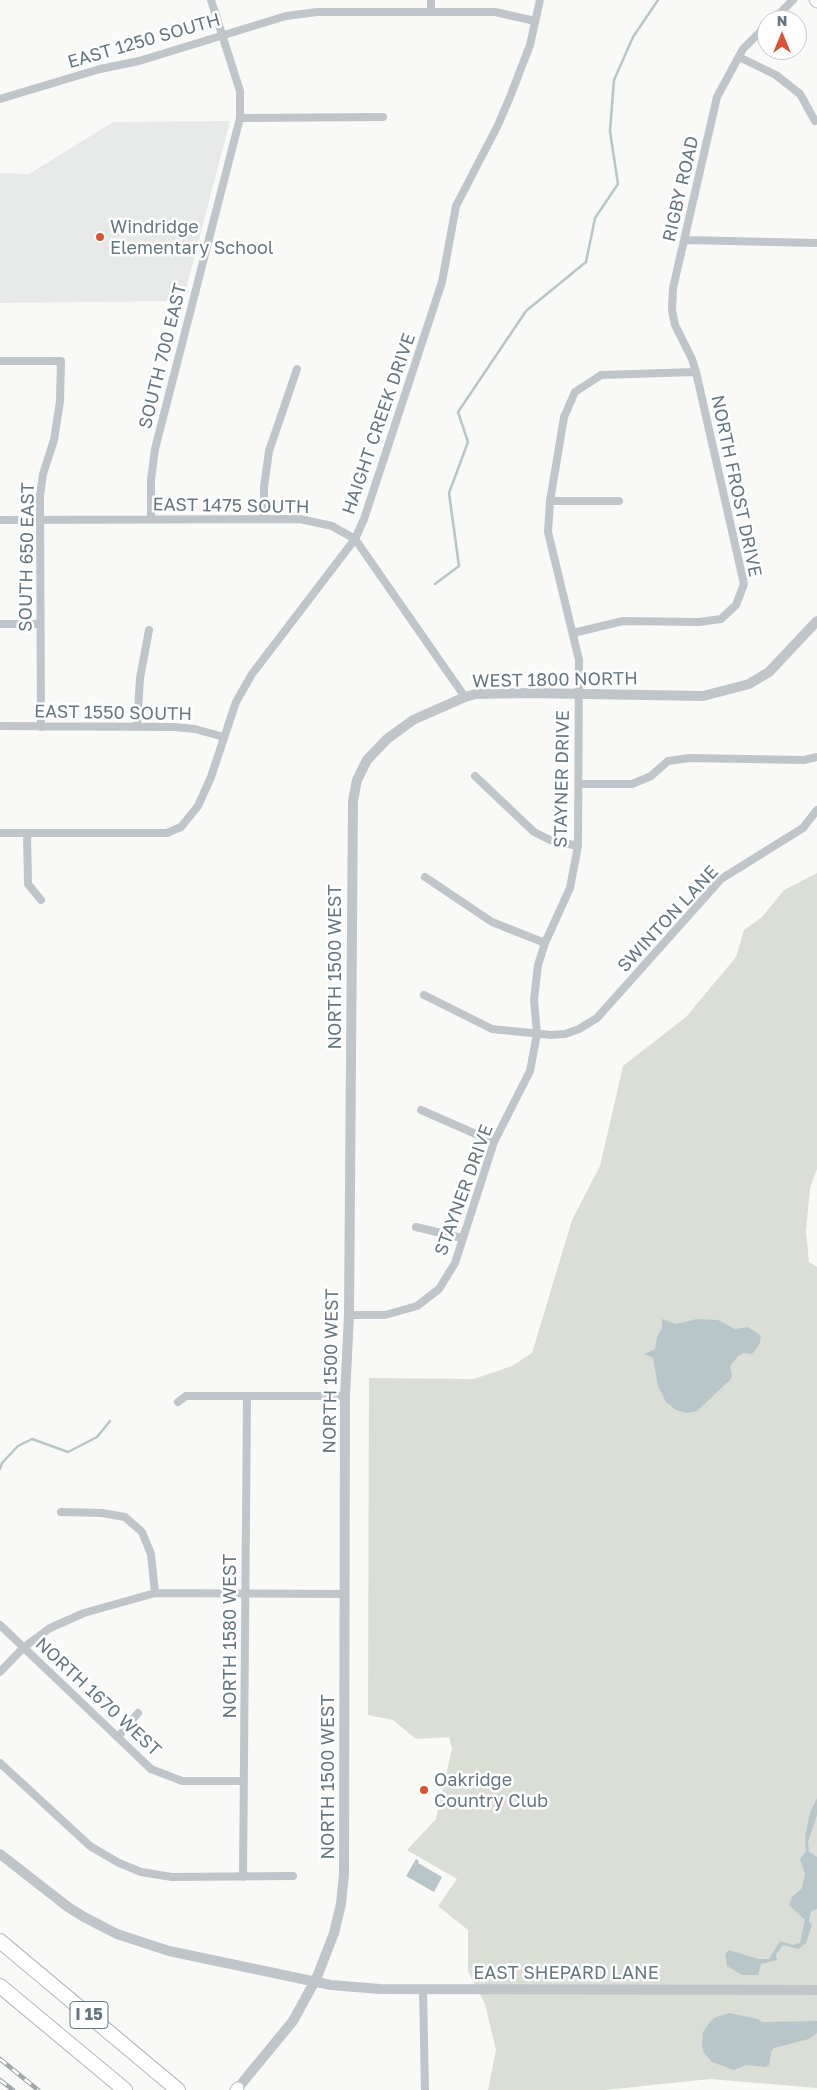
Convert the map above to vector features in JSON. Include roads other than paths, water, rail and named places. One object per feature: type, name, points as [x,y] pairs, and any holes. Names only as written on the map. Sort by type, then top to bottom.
[{"type":"highway","name":"I 15","points":[[0,1941],[178,2090]]},
{"type":"highway","name":"I 15","points":[[0,1986],[124,2090]]},
{"type":"street","name":"SOUTH 700 EAST","points":[[151,519],[151,480],[155,449],[240,118],[240,91],[212,0]]},
{"type":"street","points":[[431,0],[431,12]]},
{"type":"street","name":"HAIGHT CREEK DRIVE","points":[[27,833],[167,833],[181,827],[198,806],[211,777],[236,702],[252,674],[355,539],[364,519],[442,282],[456,206],[498,125],[530,45],[540,0]]},
{"type":"street","points":[[782,10],[793,0]]},
{"type":"street","name":"EAST 1250 SOUTH","points":[[0,99],[100,69],[139,61],[222,34],[286,16],[317,12],[495,12],[535,21]]},
{"type":"street","name":"RIGBY ROAD","points":[[696,372],[692,359],[675,325],[672,310],[673,288],[717,97],[739,57],[750,40],[757,34]]},
{"type":"street","points":[[739,57],[776,75],[800,94],[815,121]]},
{"type":"street","points":[[240,118],[382,117]]},
{"type":"street","points":[[684,240],[817,243]]},
{"type":"street","name":"SOUTH 650 EAST","points":[[0,360],[61,361],[60,401],[54,440],[43,474],[39,520],[41,727]]},
{"type":"street","points":[[264,519],[264,487],[269,451],[297,369]]},
{"type":"street","name":"STAYNER DRIVE","points":[[349,1315],[385,1315],[417,1306],[438,1289],[455,1263],[494,1142],[530,1071],[537,1034],[535,985],[544,942],[570,888],[578,846],[579,660],[548,532],[550,501],[564,417],[575,392],[601,375],[696,372]]},
{"type":"street","name":"NORTH FROST DRIVE","points":[[573,633],[623,621],[699,622],[721,619],[736,605],[744,584],[696,372]]},
{"type":"street","points":[[550,501],[619,502]]},
{"type":"street","name":"EAST 1475 SOUTH","points":[[0,520],[300,519],[332,526],[355,539],[465,697]]},
{"type":"street","name":"WEST 1800 NORTH","points":[[367,760],[387,739],[413,720],[476,694],[703,696],[749,684],[769,672],[817,621]]},
{"type":"street","points":[[0,624],[40,624]]},
{"type":"street","points":[[137,727],[140,678],[149,630]]},
{"type":"street","name":"EAST 1550 SOUTH","points":[[0,726],[195,729],[224,737]]},
{"type":"street","points":[[579,784],[632,784],[650,776],[668,761],[690,758],[804,760],[817,758]]},
{"type":"street","name":"NORTH 1500 WEST","points":[[237,2089],[288,2028],[315,1981],[334,1933],[344,1874],[345,1396],[349,1315],[353,801],[357,780],[367,760]]},
{"type":"street","points":[[475,776],[534,832],[556,842],[578,846]]},
{"type":"street","name":"SWINTON LANE","points":[[424,995],[492,1029],[537,1034],[565,1034],[579,1029],[597,1018],[722,879],[803,828],[817,810]]},
{"type":"street","points":[[0,833],[27,833],[28,884],[41,900]]},
{"type":"street","points":[[425,877],[492,922],[544,942]]},
{"type":"street","points":[[421,1110],[494,1142]]},
{"type":"street","points":[[416,1227],[462,1238]]},
{"type":"street","points":[[178,1402],[186,1396],[345,1396]]},
{"type":"street","name":"NORTH 1580 WEST","points":[[243,1877],[247,1396]]},
{"type":"street","points":[[61,1512],[102,1513],[125,1517],[142,1532],[151,1554],[155,1593]]},
{"type":"street","points":[[0,1672],[23,1648],[50,1628],[84,1613],[155,1593],[345,1594]]},
{"type":"street","name":"NORTH 1670 WEST","points":[[0,1625],[151,1769],[182,1781],[243,1781]]},
{"type":"street","points":[[118,1737],[138,1713]]},
{"type":"street","points":[[0,1763],[90,1846],[119,1863],[141,1872],[172,1877],[294,1876]]},
{"type":"street","name":"EAST SHEPARD LANE","points":[[0,1854],[68,1907],[117,1934],[169,1951],[315,1981],[365,1989],[817,1990]]},
{"type":"street","points":[[423,1989],[425,2090]]},
{"type":"waterway","points":[[435,584],[459,566],[449,493],[468,442],[458,412],[526,311],[586,262],[595,218],[618,184],[610,131],[614,80],[633,37],[658,0]]},
{"type":"waterway","points":[[0,1469],[2,1463],[18,1446],[32,1439],[68,1452],[97,1437],[110,1421]]},
{"type":"railway","points":[[0,2059],[38,2090]]},
{"type":"railway","points":[[0,2080],[13,2090]]},
{"type":"place","name":"Windridge Elementary School","points":[[100,237]]},
{"type":"place","name":"Oakridge Country Club","points":[[424,1790]]}]
